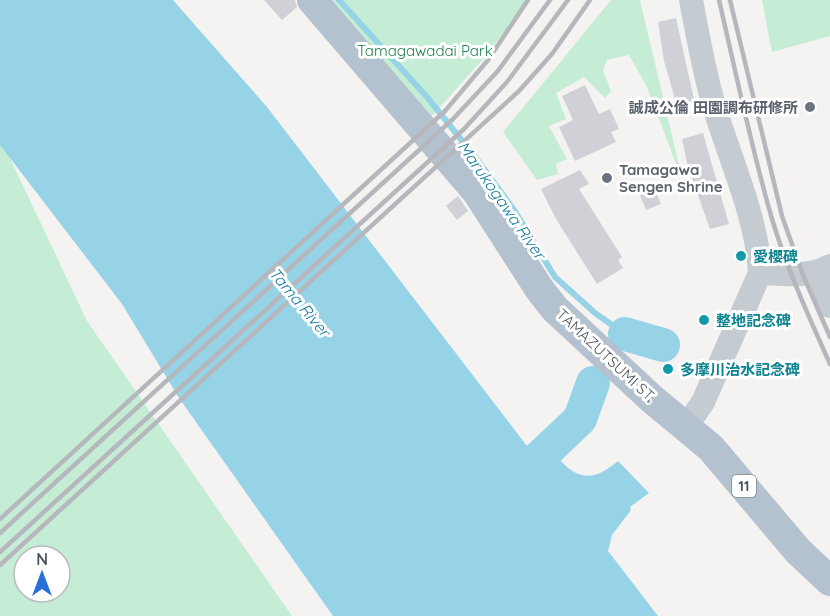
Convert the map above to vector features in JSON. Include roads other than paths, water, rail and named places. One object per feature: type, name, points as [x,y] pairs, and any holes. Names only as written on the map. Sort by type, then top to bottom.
[{"type":"main road","name":"TAMAZUTSUMI ST.","points":[[312,0],[477,192],[540,290],[555,309],[590,343],[719,456],[798,551],[830,581]]},
{"type":"street","points":[[686,427],[703,402],[760,273],[758,252],[739,177],[712,97],[691,0]]},
{"type":"street","points":[[760,273],[792,275],[825,269],[822,289],[830,306]]},
{"type":"water","name":"Tama River","points":[[0,0],[173,0],[267,107],[537,459],[561,461],[576,473],[590,476],[611,467],[618,461],[649,493],[630,507],[631,510],[612,535],[608,551],[658,616],[333,616],[179,398],[122,304],[0,145]]},
{"type":"waterway","name":"Marukogawa River","points":[[339,0],[427,97],[476,158],[514,210],[555,277],[595,313],[625,334],[623,341]]},
{"type":"waterway","name":"Marukogawa River","points":[[625,334],[663,345]]},
{"type":"waterway","points":[[503,492],[580,419],[593,383]]},
{"type":"railway","points":[[0,519],[445,111],[488,60],[528,0]]},
{"type":"railway","points":[[0,533],[453,119],[497,72],[550,0]]},
{"type":"railway","points":[[0,552],[464,129],[507,82],[568,0]]},
{"type":"railway","points":[[0,565],[519,91],[552,54],[590,0]]},
{"type":"railway","points":[[719,0],[750,137],[772,219],[791,274],[830,364]]},
{"type":"railway","points":[[730,0],[782,216],[803,275],[830,337]]},
{"type":"place","name":"誠成公倫 田園調布研修所","points":[[810,107]]},
{"type":"place","name":"Tamagawa Sengen Shrine","points":[[607,178]]},
{"type":"place","name":"愛櫻碑","points":[[741,256]]},
{"type":"place","name":"整地記念碑","points":[[704,320]]},
{"type":"place","name":"多摩川治水記念碑","points":[[668,369]]},
{"type":"park label","name":"Tamagawadai Park","points":[[425,50]]}]
